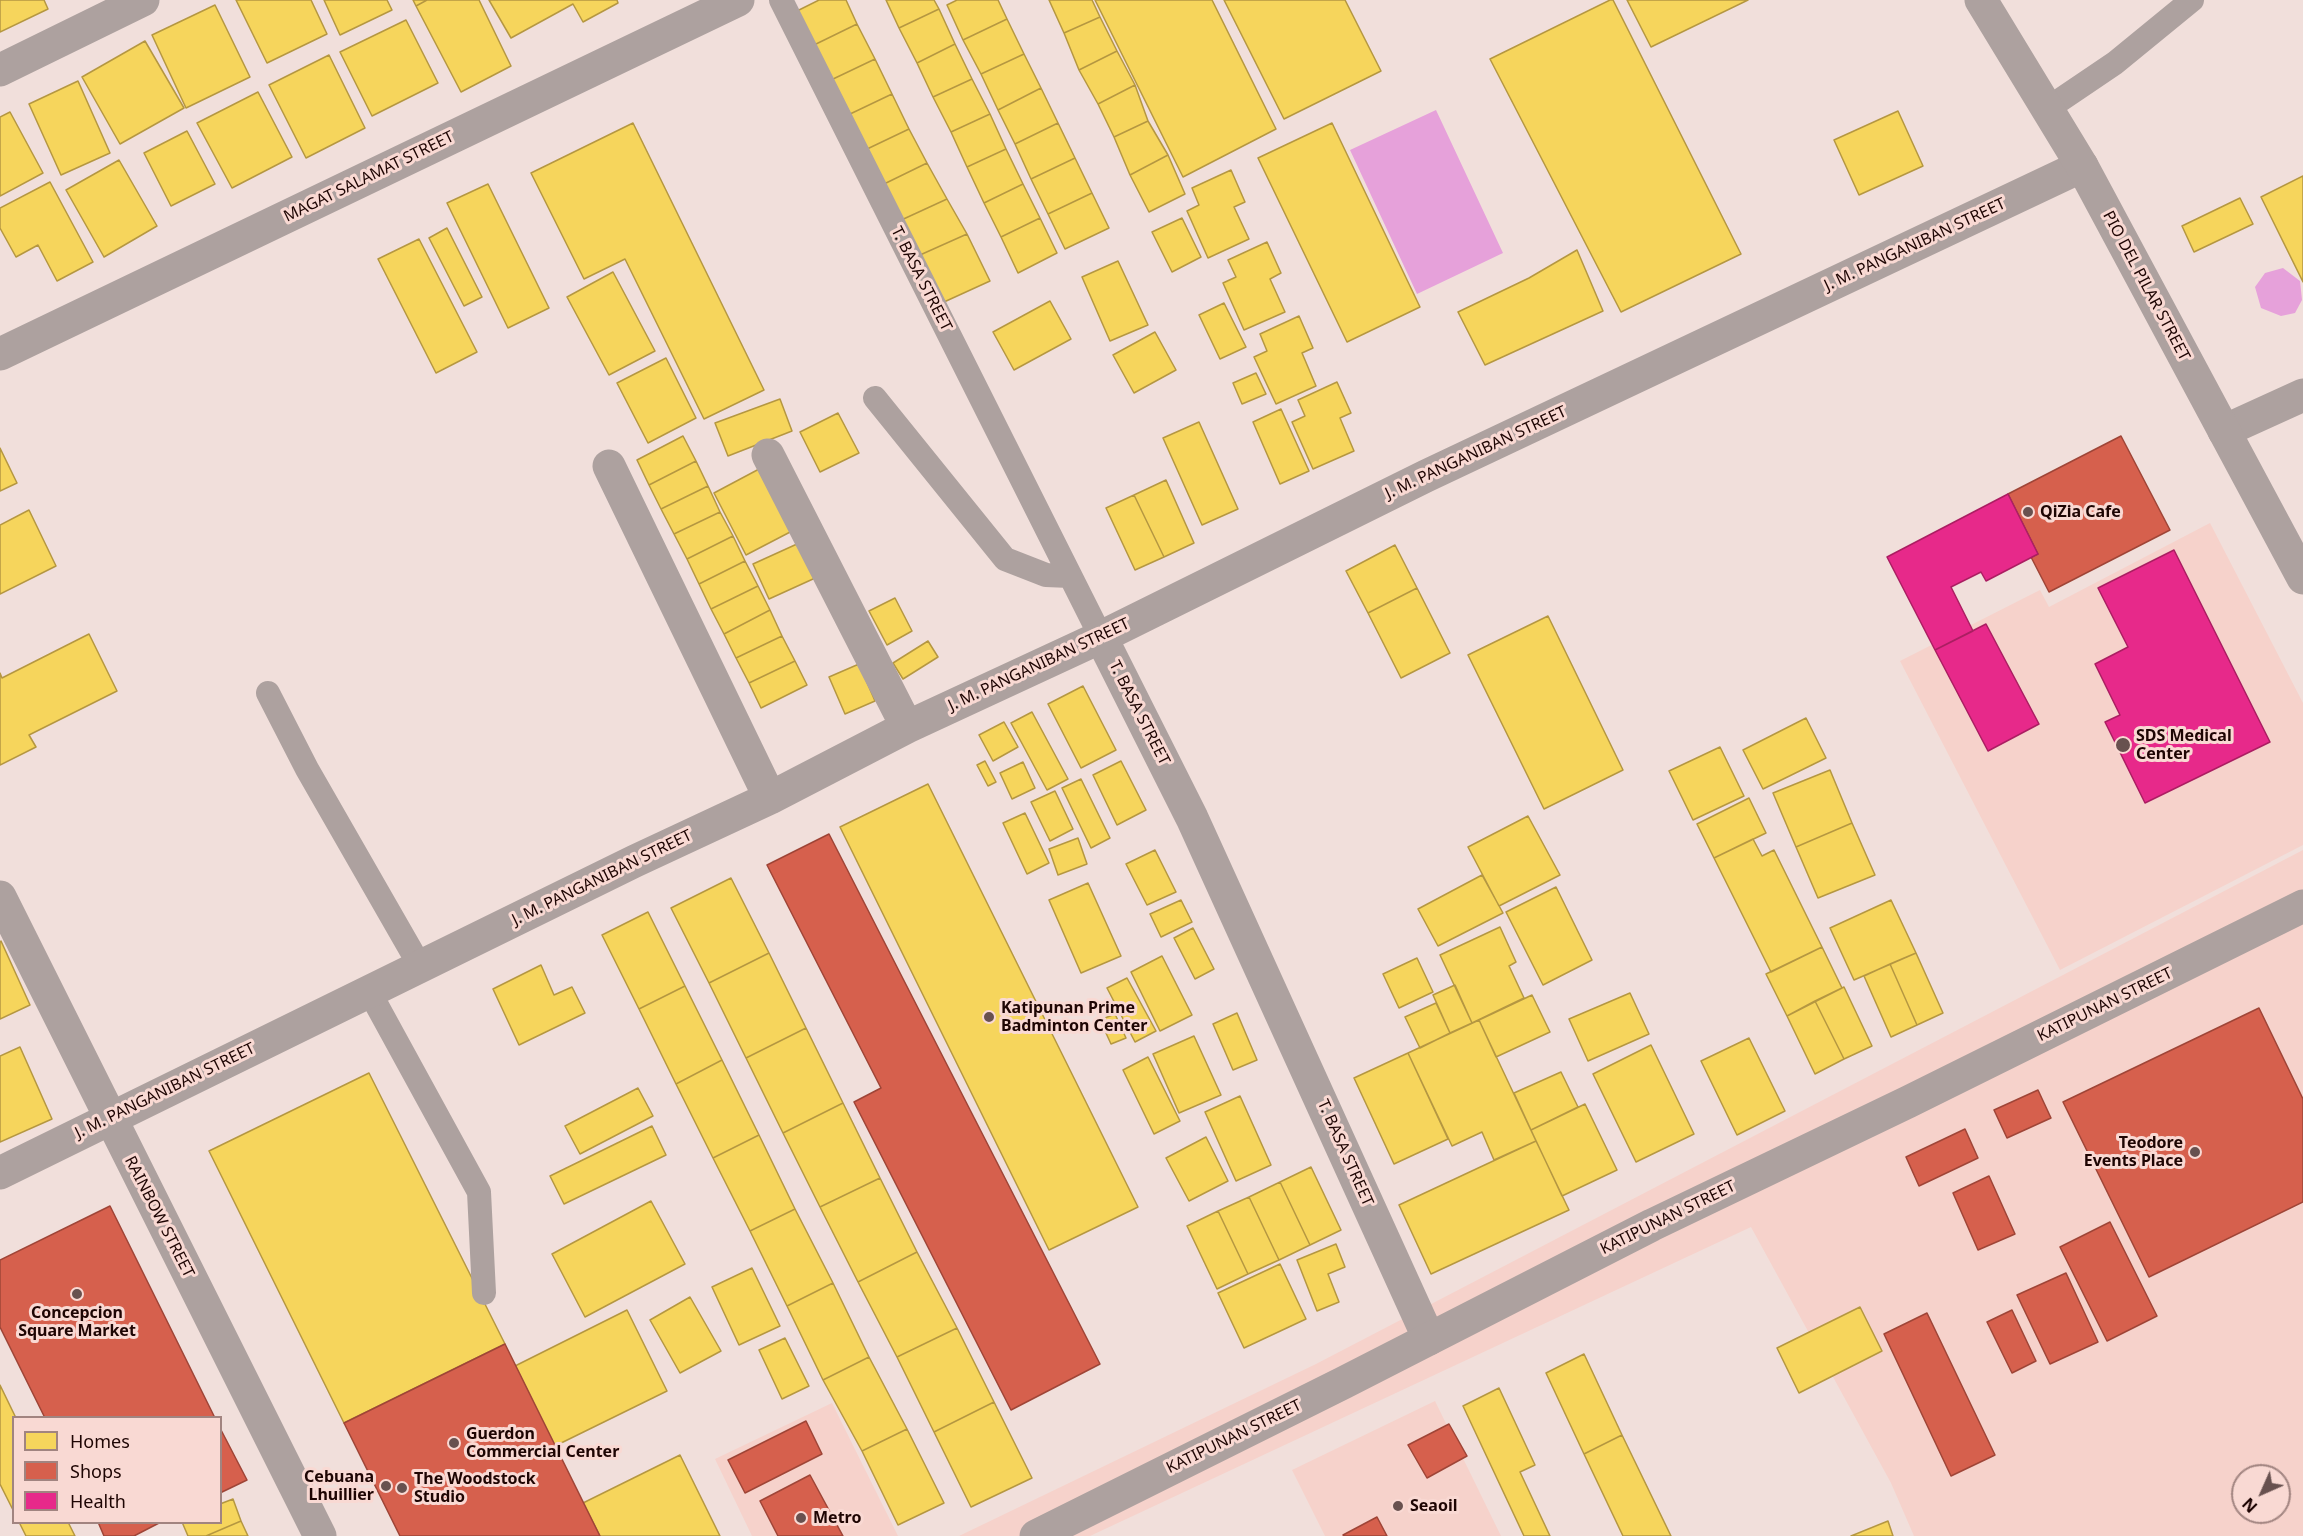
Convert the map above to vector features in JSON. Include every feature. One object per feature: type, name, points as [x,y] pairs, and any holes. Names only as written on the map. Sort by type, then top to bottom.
[{"type":"street","points":[[0,70],[142,0]]},
{"type":"street","name":"MAGAT SALAMAT STREET","points":[[0,354],[738,0]]},
{"type":"street","name":"PIO DEL PILAR STREET","points":[[1981,0],[2082,166],[2303,578]]},
{"type":"street","name":"J. M. PANGANIBAN STREET","points":[[0,1173],[634,861],[770,798],[907,727],[1101,637],[1426,476],[2082,166]]},
{"type":"street","points":[[2224,431],[2303,395]]},
{"type":"street","points":[[768,455],[907,727]]},
{"type":"street","points":[[609,466],[770,798]]},
{"type":"street","name":"T. BASA STREET","points":[[1101,637],[1192,818],[1429,1339]]},
{"type":"street","name":"RAINBOW STREET","points":[[0,897],[320,1536]]},
{"type":"street","name":"KATIPUNAN STREET","points":[[1036,1536],[1652,1225],[1901,1105],[2303,906]]},
{"type":"lane","name":"T. BASA STREET","points":[[781,0],[1101,637]]},
{"type":"lane","points":[[2047,109],[2115,63],[2192,0]]},
{"type":"lane","points":[[875,398],[1005,558],[1046,575],[1070,576]]},
{"type":"lane","points":[[268,693],[307,770],[420,966]]},
{"type":"lane","points":[[369,991],[479,1192],[484,1293]]},
{"type":"shaded area","points":[[1436,110],[1503,253],[1417,294],[1350,150]]},
{"type":"shaded area","points":[[2283,268],[2300,281],[2302,300],[2295,313],[2281,316],[2261,308],[2255,287],[2265,273]]},
{"type":"shaded area","name":"SDS Medical Center","points":[[2210,523],[2303,703],[2303,845],[2060,970],[1900,661],[2040,590],[2049,607]]},
{"type":"shaded area","points":[[2303,850],[2303,1536],[1914,1536],[1891,1483],[1751,1227],[1090,1536],[959,1536],[1316,1364]]},
{"type":"shaded area","points":[[1435,1401],[1501,1536],[1325,1536],[1292,1470]]},
{"type":"shaded area","points":[[832,1403],[898,1536],[752,1536],[715,1459]]},
{"type":"building: Homes","points":[[0,0],[44,0],[48,9],[0,32]]},
{"type":"building: Homes","points":[[236,0],[311,0],[327,34],[267,63]]},
{"type":"building: Homes","points":[[324,0],[387,0],[392,10],[340,35]]},
{"type":"building: Homes","points":[[413,0],[427,0],[416,6]]},
{"type":"building: Homes","points":[[427,0],[479,0],[511,66],[461,92],[416,6]]},
{"type":"building: Homes","points":[[489,0],[617,0],[618,3],[583,22],[573,4],[511,38]]},
{"type":"building: Homes","points":[[819,0],[846,0],[857,24],[814,45],[797,11]]},
{"type":"building: Homes","points":[[886,0],[934,0],[939,9],[899,28]]},
{"type":"building: Homes","points":[[957,0],[998,0],[1007,19],[963,40],[947,5]]},
{"type":"building: Homes","points":[[1049,0],[1092,0],[1100,17],[1064,33]]},
{"type":"building: Homes","points":[[1095,0],[1212,0],[1276,129],[1183,177]]},
{"type":"building: Homes","points":[[1224,0],[1345,0],[1381,71],[1284,119]]},
{"type":"building: Homes","points":[[1613,0],[1741,254],[1621,312],[1490,59]]},
{"type":"building: Homes","points":[[1627,0],[1748,0],[1651,47]]},
{"type":"building: Homes","points":[[215,5],[250,77],[186,108],[152,35]]},
{"type":"building: Homes","points":[[939,9],[955,44],[917,63],[899,28]]},
{"type":"building: Homes","points":[[1100,17],[1117,51],[1079,70],[1064,33]]},
{"type":"building: Homes","points":[[1007,19],[1024,54],[981,74],[963,40]]},
{"type":"building: Homes","points":[[406,20],[438,83],[372,116],[340,52]]},
{"type":"building: Homes","points":[[857,24],[875,59],[831,80],[814,45]]},
{"type":"building: Homes","points":[[145,41],[184,108],[120,144],[82,77]]},
{"type":"building: Homes","points":[[955,44],[972,79],[933,97],[917,63]]},
{"type":"building: Homes","points":[[1117,51],[1135,85],[1098,104],[1079,70]]},
{"type":"building: Homes","points":[[1024,54],[1041,88],[998,110],[981,74]]},
{"type":"building: Homes","points":[[329,55],[365,128],[306,158],[269,85]]},
{"type":"building: Homes","points":[[875,59],[892,94],[848,115],[831,80]]},
{"type":"building: Homes","points":[[972,79],[990,114],[951,132],[933,97]]},
{"type":"building: Homes","points":[[78,81],[110,153],[61,175],[29,104]]},
{"type":"building: Homes","points":[[1135,85],[1148,121],[1114,137],[1098,104]]},
{"type":"building: Homes","points":[[1041,88],[1058,123],[1015,144],[998,110]]},
{"type":"building: Homes","points":[[258,92],[292,157],[232,188],[197,123]]},
{"type":"building: Homes","points":[[892,94],[909,129],[865,150],[848,115]]},
{"type":"building: Homes","points":[[1898,111],[1923,166],[1859,195],[1834,140]]},
{"type":"building: Homes","points":[[10,112],[43,173],[0,196],[0,117]]},
{"type":"building: Homes","points":[[990,114],[1006,149],[967,167],[951,132]]},
{"type":"building: Homes","points":[[1148,121],[1168,155],[1130,175],[1114,137]]},
{"type":"building: Homes","points":[[633,123],[764,390],[704,419],[625,259],[584,279],[531,173]]},
{"type":"building: Homes","points":[[1058,123],[1075,158],[1031,179],[1015,144]]},
{"type":"building: Homes","points":[[1332,123],[1420,307],[1347,342],[1258,158]]},
{"type":"building: Homes","points":[[909,129],[927,163],[882,185],[865,150]]},
{"type":"building: Homes","points":[[187,131],[215,184],[171,206],[144,153]]},
{"type":"building: Homes","points":[[1006,149],[1023,184],[984,203],[967,167]]},
{"type":"building: Homes","points":[[1168,155],[1185,194],[1149,212],[1130,175]]},
{"type":"building: Homes","points":[[1075,158],[1092,193],[1048,214],[1031,179]]},
{"type":"building: Homes","points":[[119,160],[157,226],[104,257],[66,190]]},
{"type":"building: Homes","points":[[927,163],[947,199],[897,222],[882,185]]},
{"type":"building: Homes","points":[[1231,170],[1245,202],[1234,207],[1249,239],[1208,258],[1187,211],[1199,205],[1192,188]]},
{"type":"building: Homes","points":[[2303,176],[2303,282],[2261,197]]},
{"type":"building: Homes","points":[[50,182],[93,262],[57,281],[38,245],[16,257],[0,228],[0,208]]},
{"type":"building: Homes","points":[[488,184],[549,308],[508,328],[447,203]]},
{"type":"building: Homes","points":[[1023,184],[1040,218],[1001,237],[984,203]]},
{"type":"building: Homes","points":[[1092,193],[1109,228],[1065,249],[1048,214]]},
{"type":"building: Homes","points":[[2240,198],[2253,224],[2194,252],[2182,226]]},
{"type":"building: Homes","points":[[947,199],[967,234],[920,255],[897,222]]},
{"type":"building: Homes","points":[[1040,218],[1057,253],[1018,273],[1001,237]]},
{"type":"building: Homes","points":[[1182,218],[1201,257],[1172,272],[1152,232]]},
{"type":"building: Homes","points":[[447,228],[482,297],[464,306],[429,238]]},
{"type":"building: Homes","points":[[967,234],[990,281],[944,302],[920,255]]},
{"type":"building: Homes","points":[[419,239],[477,352],[436,373],[378,259]]},
{"type":"building: Homes","points":[[1267,242],[1281,273],[1270,279],[1285,312],[1244,330],[1223,283],[1236,277],[1228,260]]},
{"type":"building: Homes","points":[[1577,250],[1603,311],[1485,365],[1458,312],[1529,278]]},
{"type":"building: Homes","points":[[1118,261],[1148,325],[1110,341],[1082,277]]},
{"type":"building: Homes","points":[[613,272],[655,351],[609,375],[567,297]]},
{"type":"building: Homes","points":[[1050,301],[1071,339],[1014,370],[993,332]]},
{"type":"building: Homes","points":[[1224,303],[1246,347],[1220,359],[1199,315]]},
{"type":"building: Homes","points":[[1299,316],[1313,348],[1302,353],[1316,386],[1276,404],[1254,357],[1267,351],[1260,334]]},
{"type":"building: Homes","points":[[1155,332],[1176,370],[1134,393],[1113,355]]},
{"type":"building: Homes","points":[[666,358],[696,418],[648,443],[617,383]]},
{"type":"building: Homes","points":[[1256,373],[1266,394],[1242,404],[1233,383]]},
{"type":"building: Homes","points":[[1337,382],[1351,413],[1340,418],[1354,451],[1313,469],[1292,422],[1305,416],[1298,400]]},
{"type":"building: Homes","points":[[780,399],[792,431],[728,456],[715,423]]},
{"type":"building: Homes","points":[[1281,409],[1309,471],[1280,484],[1253,422]]},
{"type":"building: Homes","points":[[838,413],[859,453],[820,472],[800,432]]},
{"type":"building: Homes","points":[[1199,422],[1238,509],[1202,525],[1163,438]]},
{"type":"building: Homes","points":[[683,436],[696,461],[649,485],[637,460]]},
{"type":"building: Homes","points":[[0,448],[17,483],[0,491]]},
{"type":"building: Homes","points":[[696,461],[708,486],[661,509],[649,485]]},
{"type":"building: Homes","points":[[761,468],[794,530],[746,555],[714,493]]},
{"type":"building: Homes","points":[[1166,480],[1194,543],[1164,557],[1134,495]]},
{"type":"building: Homes","points":[[708,486],[720,512],[674,534],[661,509]]},
{"type":"building: Homes","points":[[1134,495],[1164,557],[1135,570],[1106,508]]},
{"type":"building: Homes","points":[[29,510],[56,566],[0,594],[0,525]]},
{"type":"building: Homes","points":[[720,512],[733,536],[687,559],[674,534]]},
{"type":"building: Homes","points":[[733,536],[745,561],[699,584],[687,559]]},
{"type":"building: Homes","points":[[808,539],[824,574],[769,599],[753,564]]},
{"type":"building: Homes","points":[[1395,545],[1417,588],[1368,613],[1346,571]]},
{"type":"building: Homes","points":[[745,561],[758,586],[711,609],[699,584]]},
{"type":"building: Homes","points":[[758,586],[770,610],[724,634],[711,609]]},
{"type":"building: Homes","points":[[1417,588],[1450,653],[1401,678],[1368,613]]},
{"type":"building: Homes","points":[[895,598],[912,631],[887,645],[869,611]]},
{"type":"building: Homes","points":[[770,610],[782,636],[736,658],[724,634]]},
{"type":"building: Homes","points":[[1548,616],[1623,770],[1544,809],[1468,655]]},
{"type":"building: Homes","points":[[89,634],[117,691],[29,735],[36,747],[0,765],[0,673],[2,678]]},
{"type":"building: Homes","points":[[782,636],[795,661],[749,683],[736,658]]},
{"type":"building: Homes","points":[[928,641],[938,657],[903,679],[893,663]]},
{"type":"building: Homes","points":[[795,661],[807,685],[761,708],[749,683]]},
{"type":"building: Homes","points":[[859,664],[875,701],[845,714],[829,677]]},
{"type":"building: Homes","points":[[1083,686],[1116,750],[1081,768],[1048,704]]},
{"type":"building: Homes","points":[[1032,712],[1068,779],[1047,790],[1011,723]]},
{"type":"building: Homes","points":[[1806,718],[1826,758],[1763,789],[1743,750]]},
{"type":"building: Homes","points":[[1004,722],[1018,747],[993,761],[979,735]]},
{"type":"building: Homes","points":[[1720,747],[1744,796],[1693,820],[1669,771]]},
{"type":"building: Homes","points":[[985,761],[996,782],[988,786],[977,765]]},
{"type":"building: Homes","points":[[1121,761],[1146,810],[1117,825],[1093,775]]},
{"type":"building: Homes","points":[[1023,762],[1035,788],[1012,799],[1000,773]]},
{"type":"building: Homes","points":[[1830,770],[1852,823],[1796,847],[1773,793]]},
{"type":"building: Homes","points":[[1081,779],[1110,838],[1091,848],[1062,788]]},
{"type":"building: Homes","name":"Katipunan Prime Badminton Center","points":[[928,784],[1138,1207],[1049,1250],[840,827]]},
{"type":"building: Homes","points":[[1055,791],[1073,829],[1050,841],[1031,802]]},
{"type":"building: Homes","points":[[1749,798],[1766,833],[1714,858],[1697,824]]},
{"type":"building: Homes","points":[[1025,813],[1049,863],[1027,874],[1003,823]]},
{"type":"building: Homes","points":[[1528,816],[1560,875],[1499,906],[1468,847]]},
{"type":"building: Homes","points":[[1852,823],[1875,875],[1818,898],[1796,847]]},
{"type":"building: Homes","points":[[1078,838],[1087,864],[1058,875],[1049,849]]},
{"type":"building: Homes","points":[[1753,839],[1762,856],[1774,850],[1822,947],[1771,972],[1714,858]]},
{"type":"building: Homes","points":[[1155,850],[1176,892],[1147,905],[1126,864]]},
{"type":"building: Homes","points":[[1482,875],[1503,913],[1438,946],[1418,909]]},
{"type":"building: Homes","points":[[731,878],[769,953],[709,983],[671,908]]},
{"type":"building: Homes","points":[[1088,883],[1121,956],[1081,973],[1049,900]]},
{"type":"building: Homes","points":[[1556,887],[1592,960],[1543,985],[1506,912]]},
{"type":"building: Homes","points":[[1181,900],[1192,922],[1161,937],[1150,914]]},
{"type":"building: Homes","points":[[1891,900],[1916,953],[1854,980],[1830,928]]},
{"type":"building: Homes","points":[[648,912],[685,986],[639,1009],[602,935]]},
{"type":"building: Homes","points":[[1500,927],[1516,962],[1509,966],[1524,998],[1472,1023],[1440,955]]},
{"type":"building: Homes","points":[[1193,928],[1214,969],[1195,979],[1174,938]]},
{"type":"building: Homes","points":[[0,942],[30,1005],[0,1019]]},
{"type":"building: Homes","points":[[1822,947],[1842,988],[1787,1016],[1766,974]]},
{"type":"building: Homes","points":[[769,953],[806,1028],[746,1058],[709,983]]},
{"type":"building: Homes","points":[[1916,953],[1943,1013],[1917,1025],[1890,964]]},
{"type":"building: Homes","points":[[1162,956],[1192,1015],[1160,1031],[1131,972]]},
{"type":"building: Homes","points":[[1417,958],[1433,992],[1399,1008],[1383,974]]},
{"type":"building: Homes","points":[[1890,964],[1917,1025],[1891,1037],[1864,976]]},
{"type":"building: Homes","points":[[541,965],[554,995],[572,987],[585,1013],[519,1045],[493,989]]},
{"type":"building: Homes","points":[[1127,978],[1156,1031],[1135,1042],[1107,988]]},
{"type":"building: Homes","points":[[1455,985],[1472,1023],[1450,1033],[1433,995]]},
{"type":"building: Homes","points":[[685,986],[722,1060],[676,1084],[639,1009]]},
{"type":"building: Homes","points":[[1844,987],[1872,1046],[1844,1059],[1815,1001]]},
{"type":"building: Homes","points":[[1630,993],[1649,1034],[1588,1061],[1569,1019]]},
{"type":"building: Homes","points":[[1532,995],[1550,1032],[1496,1057],[1479,1020]]},
{"type":"building: Homes","points":[[1815,1001],[1844,1059],[1815,1074],[1787,1016]]},
{"type":"building: Homes","points":[[1436,1003],[1450,1033],[1420,1048],[1405,1017]]},
{"type":"building: Homes","points":[[1237,1013],[1257,1060],[1233,1070],[1213,1024]]},
{"type":"building: Homes","points":[[1115,1014],[1126,1038],[1111,1044],[1100,1020]]},
{"type":"building: Homes","points":[[1479,1020],[1536,1141],[1494,1160],[1482,1132],[1452,1146],[1408,1053]]},
{"type":"building: Homes","points":[[806,1028],[843,1103],[783,1133],[746,1058]]},
{"type":"building: Homes","points":[[1194,1036],[1221,1095],[1179,1113],[1153,1054]]},
{"type":"building: Homes","points":[[1749,1038],[1785,1111],[1737,1135],[1701,1061]]},
{"type":"building: Homes","points":[[1651,1045],[1694,1134],[1636,1162],[1593,1074]]},
{"type":"building: Homes","points":[[20,1047],[52,1119],[0,1142],[0,1056]]},
{"type":"building: Homes","points":[[1408,1053],[1448,1139],[1394,1164],[1354,1078]]},
{"type":"building: Homes","points":[[1148,1057],[1180,1121],[1154,1134],[1123,1070]]},
{"type":"building: Homes","points":[[722,1060],[759,1135],[713,1158],[676,1084]]},
{"type":"building: Homes","points":[[1561,1072],[1578,1107],[1531,1130],[1514,1093]]},
{"type":"building: Homes","points":[[369,1073],[505,1344],[344,1423],[209,1151]]},
{"type":"building: Homes","points":[[638,1088],[653,1116],[580,1154],[565,1126]]},
{"type":"building: Homes","points":[[1240,1096],[1271,1165],[1236,1181],[1205,1112]]},
{"type":"building: Homes","points":[[843,1103],[880,1178],[820,1207],[783,1133]]},
{"type":"building: Homes","points":[[1585,1104],[1617,1170],[1562,1196],[1531,1130]]},
{"type":"building: Homes","points":[[652,1126],[666,1155],[564,1204],[550,1176]]},
{"type":"building: Homes","points":[[759,1135],[795,1209],[750,1231],[713,1158]]},
{"type":"building: Homes","points":[[1206,1137],[1228,1181],[1189,1201],[1166,1158]]},
{"type":"building: Homes","points":[[1536,1141],[1569,1210],[1431,1274],[1399,1205]]},
{"type":"building: Homes","points":[[1311,1167],[1341,1230],[1310,1245],[1280,1182]]},
{"type":"building: Homes","points":[[880,1178],[917,1252],[858,1282],[820,1207]]},
{"type":"building: Homes","points":[[1280,1182],[1310,1245],[1279,1260],[1249,1197]]},
{"type":"building: Homes","points":[[1249,1197],[1279,1260],[1248,1274],[1218,1211]]},
{"type":"building: Homes","points":[[651,1201],[685,1264],[585,1317],[552,1254]]},
{"type":"building: Homes","points":[[795,1209],[833,1283],[787,1306],[750,1231]]},
{"type":"building: Homes","points":[[1218,1211],[1248,1274],[1217,1289],[1187,1226]]},
{"type":"building: Homes","points":[[1336,1244],[1345,1267],[1328,1274],[1339,1302],[1317,1311],[1297,1260]]},
{"type":"building: Homes","points":[[917,1252],[957,1328],[897,1357],[858,1282]]},
{"type":"building: Homes","points":[[1280,1264],[1306,1319],[1244,1348],[1218,1293]]},
{"type":"building: Homes","points":[[752,1268],[780,1326],[739,1345],[712,1287]]},
{"type":"building: Homes","points":[[833,1283],[869,1357],[823,1380],[787,1306]]},
{"type":"building: Homes","points":[[690,1297],[721,1351],[680,1373],[650,1320]]},
{"type":"building: Homes","points":[[1860,1307],[1882,1351],[1799,1393],[1777,1348]]},
{"type":"building: Homes","points":[[627,1310],[667,1391],[555,1446],[515,1366]]},
{"type":"building: Homes","points":[[957,1328],[994,1402],[934,1432],[897,1357]]},
{"type":"building: Homes","points":[[785,1338],[809,1386],[782,1399],[759,1350]]},
{"type":"building: Homes","points":[[1584,1354],[1622,1435],[1584,1454],[1546,1373]]},
{"type":"building: Homes","points":[[869,1357],[907,1429],[862,1451],[823,1380]]},
{"type":"building: Homes","points":[[0,1385],[15,1416],[12,1416],[12,1508],[0,1484]]},
{"type":"building: Homes","points":[[1499,1388],[1535,1465],[1520,1472],[1550,1536],[1524,1536],[1463,1406]]},
{"type":"building: Homes","points":[[994,1402],[1032,1478],[971,1507],[934,1432]]},
{"type":"building: Homes","points":[[907,1429],[944,1503],[898,1525],[862,1451]]},
{"type":"building: Homes","points":[[1622,1435],[1671,1536],[1623,1536],[1584,1454]]},
{"type":"building: Homes","points":[[680,1455],[720,1536],[600,1536],[583,1503]]},
{"type":"building: Homes","points":[[233,1499],[241,1521],[206,1536],[188,1536],[183,1524],[222,1524],[222,1503]]},
{"type":"building: Homes","points":[[241,1521],[248,1536],[206,1536]]},
{"type":"building: Homes","points":[[1888,1521],[1893,1536],[1851,1536]]},
{"type":"building: Homes","points":[[20,1524],[69,1524],[75,1536],[26,1536]]},
{"type":"building: Shops","points":[[2121,436],[2170,530],[2049,592],[2031,557],[2038,554],[2008,494]]},
{"type":"building: Shops","points":[[829,834],[1100,1364],[1011,1410],[854,1102],[881,1088],[767,865]]},
{"type":"building: Shops","name":"Teodore Events Place","points":[[2259,1008],[2303,1099],[2303,1202],[2149,1277],[2063,1102]]},
{"type":"building: Shops","points":[[2038,1090],[2051,1118],[2007,1138],[1994,1110]]},
{"type":"building: Shops","points":[[1965,1129],[1978,1158],[1919,1186],[1906,1157]]},
{"type":"building: Shops","points":[[1989,1176],[2015,1234],[1978,1250],[1953,1193]]},
{"type":"building: Shops","name":"Concepcion Square Market","points":[[110,1206],[214,1416],[44,1416],[0,1327],[0,1260]]},
{"type":"building: Shops","points":[[2110,1222],[2157,1316],[2107,1341],[2060,1247]]},
{"type":"building: Shops","points":[[2066,1273],[2098,1342],[2050,1364],[2017,1295]]},
{"type":"building: Shops","points":[[2012,1310],[2036,1361],[2012,1373],[1987,1322]]},
{"type":"building: Shops","points":[[1927,1313],[1995,1455],[1951,1476],[1884,1334]]},
{"type":"building: Shops","name":"Guerdon Commercial Center","points":[[505,1344],[600,1536],[400,1536],[344,1423]]},
{"type":"building: Shops","points":[[806,1421],[822,1454],[745,1493],[728,1460]]},
{"type":"building: Shops","points":[[1449,1424],[1467,1456],[1427,1478],[1408,1445]]},
{"type":"building: Shops","points":[[222,1432],[247,1480],[222,1492]]},
{"type":"building: Shops","name":"Metro","points":[[810,1475],[843,1536],[778,1536],[760,1501]]},
{"type":"building: Shops","points":[[1377,1517],[1387,1536],[1343,1535]]},
{"type":"building: Shops","points":[[99,1524],[157,1524],[134,1536],[104,1536]]},
{"type":"building: Health","points":[[2008,494],[2038,554],[1986,581],[1981,572],[1951,587],[1973,631],[1935,650],[1887,557]]},
{"type":"building: Health","points":[[2174,550],[2270,742],[2145,803],[2105,722],[2120,715],[2095,664],[2128,647],[2098,588]]},
{"type":"building: Health","points":[[1986,624],[2039,724],[1988,751],[1935,650]]},
{"type":"place","name":"QiZia Cafe","points":[[2028,512]]},
{"type":"place","name":"SDS Medical Center","points":[[2123,745]]},
{"type":"place","name":"Katipunan Prime Badminton Center","points":[[989,1017]]},
{"type":"place","name":"Teodore Events Place","points":[[2195,1152]]},
{"type":"place","name":"Concepcion Square Market","points":[[77,1294]]},
{"type":"place","name":"Guerdon Commercial Center","points":[[454,1443]]},
{"type":"place","name":"Cebuana Lhuillier","points":[[386,1486]]},
{"type":"place","name":"The Woodstock Studio","points":[[402,1488]]},
{"type":"place","name":"Seaoil","points":[[1398,1506]]},
{"type":"place","name":"Metro","points":[[801,1518]]}]
